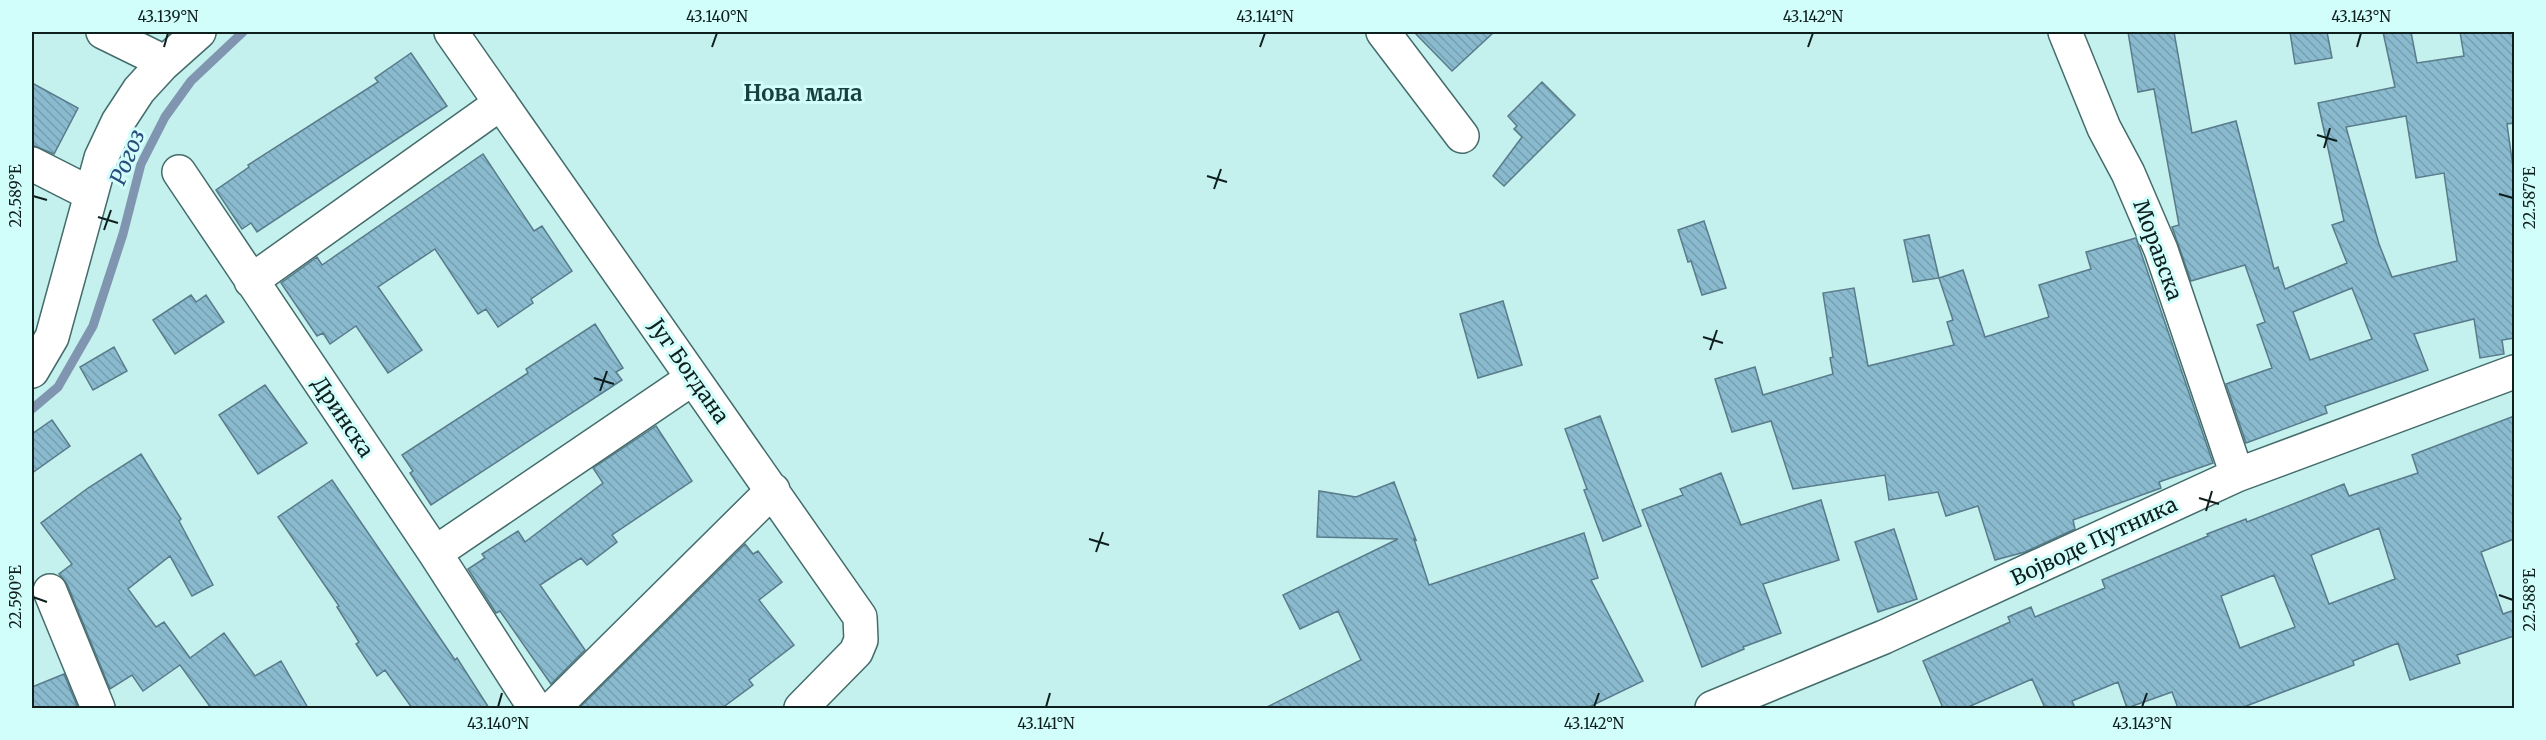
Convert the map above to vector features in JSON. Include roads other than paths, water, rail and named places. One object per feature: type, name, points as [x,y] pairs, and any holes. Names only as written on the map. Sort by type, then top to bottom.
[{"type":"street","points":[[103,32],[154,57],[162,65]]},
{"type":"street","points":[[32,371],[44,352],[43,321],[91,194],[101,158],[118,122],[139,90],[162,65],[199,32]]},
{"type":"street","name":"Југ Богдана","points":[[451,32],[855,607],[862,628],[861,640],[856,652],[801,708]]},
{"type":"street","points":[[1383,32],[1462,136]]},
{"type":"street","name":"Моравска","points":[[2065,32],[2104,128],[2128,173],[2161,250],[2237,475]]},
{"type":"street","points":[[251,281],[501,103]]},
{"type":"street","points":[[32,164],[91,194]]},
{"type":"street","name":"Дринска","points":[[180,172],[435,553],[535,708]]},
{"type":"street","name":"Војводе Путника","points":[[1712,708],[1884,638],[2237,475],[2514,372]]},
{"type":"street","points":[[435,553],[693,378]]},
{"type":"street","points":[[553,708],[773,490]]},
{"type":"street","points":[[51,591],[98,708]]},
{"type":"waterway","name":"Рогоз","points":[[32,409],[58,387],[93,326],[123,234],[141,164],[165,117],[191,81],[243,32]]},
{"type":"district","name":"Нова мала","points":[[803,93]]}]
